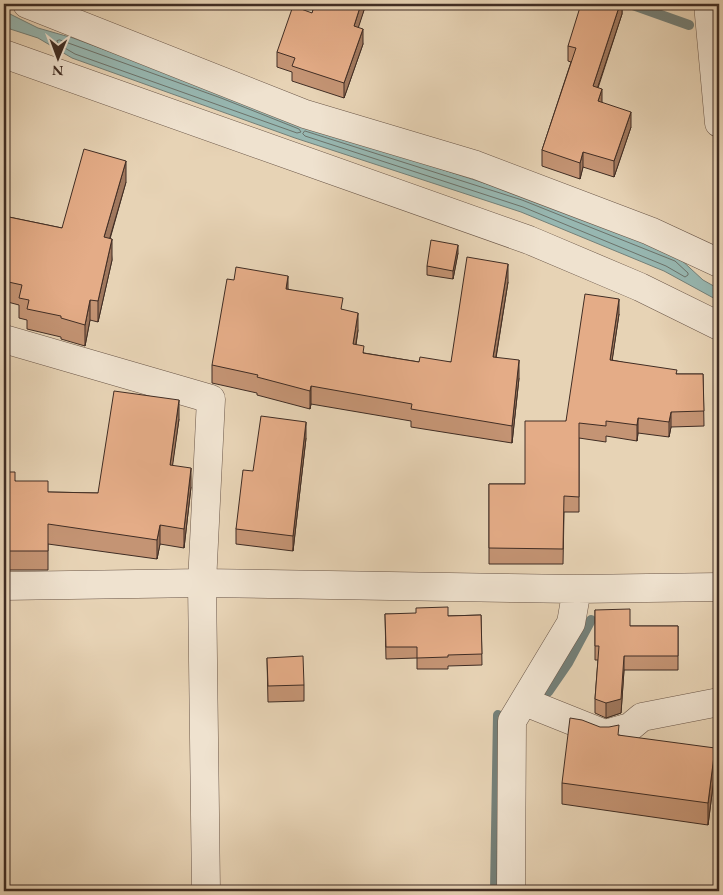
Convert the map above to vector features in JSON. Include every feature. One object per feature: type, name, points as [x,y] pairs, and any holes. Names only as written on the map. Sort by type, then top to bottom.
[{"type":"street","points":[[27,4],[305,114],[476,165],[650,231],[719,263]]},
{"type":"street","points":[[708,4],[719,123]]},
{"type":"street","points":[[4,54],[528,240],[640,286],[719,326]]},
{"type":"street","points":[[4,339],[211,399],[202,583],[206,891]]},
{"type":"street","points":[[4,586],[202,583],[577,589],[719,587]]},
{"type":"street","points":[[511,891],[512,721],[571,623],[577,589]]},
{"type":"street","points":[[524,702],[605,734],[630,727],[642,717],[719,702]]},
{"type":"water","points":[[4,11],[38,28],[73,38],[302,124],[524,196],[620,233],[678,257],[703,280],[719,289],[719,301],[664,271],[521,212],[295,138],[72,58],[38,38],[4,27]]},
{"type":"building","points":[[315,4],[361,4],[354,26],[363,29],[344,83],[292,66],[295,58],[277,52],[293,6],[312,13]]},
{"type":"building","points":[[581,4],[620,4],[593,86],[602,89],[598,101],[631,112],[614,161],[583,152],[580,163],[542,150],[576,48],[568,46]]},
{"type":"building","points":[[84,149],[126,161],[104,237],[112,239],[98,301],[90,300],[85,325],[61,318],[61,316],[27,309],[29,300],[19,298],[22,285],[4,281],[4,216],[62,228]]},
{"type":"building","points":[[431,240],[458,245],[453,271],[427,266]]},
{"type":"building","points":[[467,257],[508,264],[493,357],[519,360],[512,426],[411,409],[412,404],[311,386],[310,391],[257,377],[258,375],[212,365],[227,279],[234,280],[236,267],[288,276],[286,289],[343,298],[341,309],[358,313],[353,344],[364,346],[363,353],[419,362],[420,357],[451,362]]},
{"type":"building","points":[[585,294],[619,299],[610,360],[677,370],[676,374],[703,374],[704,411],[671,412],[669,422],[638,418],[637,425],[606,421],[606,426],[579,423],[579,497],[564,496],[563,549],[489,548],[489,484],[525,484],[525,421],[566,421]]},
{"type":"building","points":[[114,391],[179,400],[170,465],[191,468],[184,529],[160,525],[157,540],[48,524],[48,551],[4,551],[4,472],[15,472],[15,481],[48,481],[48,492],[98,493]]},
{"type":"building","points":[[261,416],[306,422],[293,536],[236,529],[243,470],[253,471]]},
{"type":"building","points":[[448,607],[448,616],[481,615],[482,654],[417,658],[417,647],[386,647],[385,614],[416,613],[416,608]]},
{"type":"building","points":[[630,609],[630,626],[678,626],[678,656],[624,656],[621,699],[606,703],[595,699],[599,646],[595,646],[595,610]]},
{"type":"building","points":[[303,656],[304,685],[268,686],[267,658]]},
{"type":"building","points":[[570,718],[582,720],[600,727],[619,725],[618,735],[715,748],[708,803],[562,783]]},
{"type":"waterway","points":[[630,4],[689,25]]},
{"type":"waterway","points":[[548,692],[568,663],[591,620]]},
{"type":"waterway","points":[[495,891],[498,715]]}]
